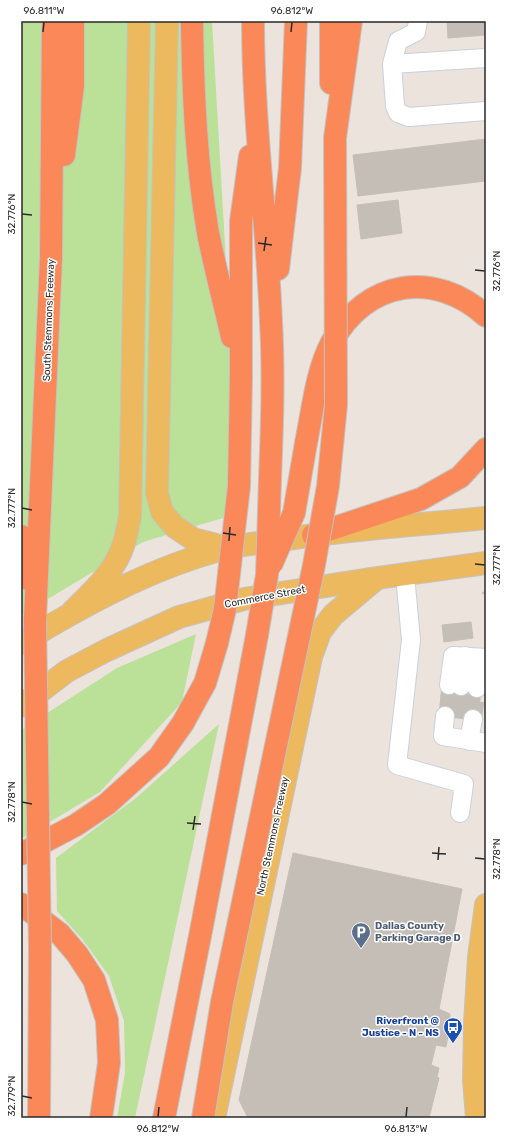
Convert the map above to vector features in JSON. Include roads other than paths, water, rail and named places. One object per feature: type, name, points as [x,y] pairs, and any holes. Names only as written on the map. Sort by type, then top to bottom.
[{"type":"highway","name":"South Stemmons Freeway","points":[[38,1118],[40,949],[35,620],[30,536],[51,258],[53,21]]},
{"type":"highway","points":[[51,258],[73,86],[73,21]]},
{"type":"highway","points":[[192,21],[193,89],[200,169],[208,233],[241,375]]},
{"type":"highway","points":[[271,322],[290,168],[296,21]]},
{"type":"highway","points":[[203,1118],[222,1002],[314,565],[328,486],[336,405],[335,138],[331,77],[331,21]]},
{"type":"highway","points":[[335,138],[351,21]]},
{"type":"highway","points":[[164,1118],[204,916],[267,575],[273,383],[271,322],[253,30]]},
{"type":"highway","points":[[21,854],[76,824],[107,804],[159,757],[183,723],[205,683],[225,609],[239,486],[241,222],[257,112]]},
{"type":"highway","points":[[267,575],[294,513],[320,373],[332,342],[352,314],[379,295],[401,288],[424,287],[450,292],[474,305],[486,316]]},
{"type":"highway","points":[[313,535],[420,499],[460,477],[486,449]]},
{"type":"highway","points":[[21,904],[60,934],[77,954],[94,980],[108,1020],[109,1064],[101,1118]]},
{"type":"main road","points":[[72,612],[105,578],[117,560],[124,545],[130,516],[139,21]]},
{"type":"main road","points":[[167,21],[157,493],[162,512],[175,527],[193,539],[228,548]]},
{"type":"main road","points":[[21,643],[72,612],[124,586],[174,566],[228,548],[313,535],[486,518]]},
{"type":"main road","name":"Commerce Street","points":[[21,706],[67,670],[179,617],[244,599],[377,578],[486,563]]},
{"type":"main road","name":"North Stemmons Freeway","points":[[214,1118],[311,657],[320,632],[333,615],[377,578]]},
{"type":"main road","points":[[477,1118],[474,1080],[475,1023],[479,957],[486,905]]},
{"type":"lane","points":[[418,21],[416,32],[398,41],[392,64],[395,106],[398,113],[408,117],[486,111]]},
{"type":"lane","points":[[392,64],[486,58]]},
{"type":"lane","points":[[405,575],[411,640],[397,765],[464,784],[460,813]]},
{"type":"lane","points":[[453,656],[478,657],[462,686],[453,656]]},
{"type":"lane","points":[[458,718],[470,741],[443,736],[458,718]]},
{"type":"tunnel","points":[[457,718],[461,686]]},
{"type":"tunnel","points":[[473,719],[477,688]]},
{"type":"place","name":"Dallas County Parking Garage D","points":[[361,949]]},
{"type":"place","name":"Riverfront @ Justice - N - NS","points":[[453,1044]]}]
